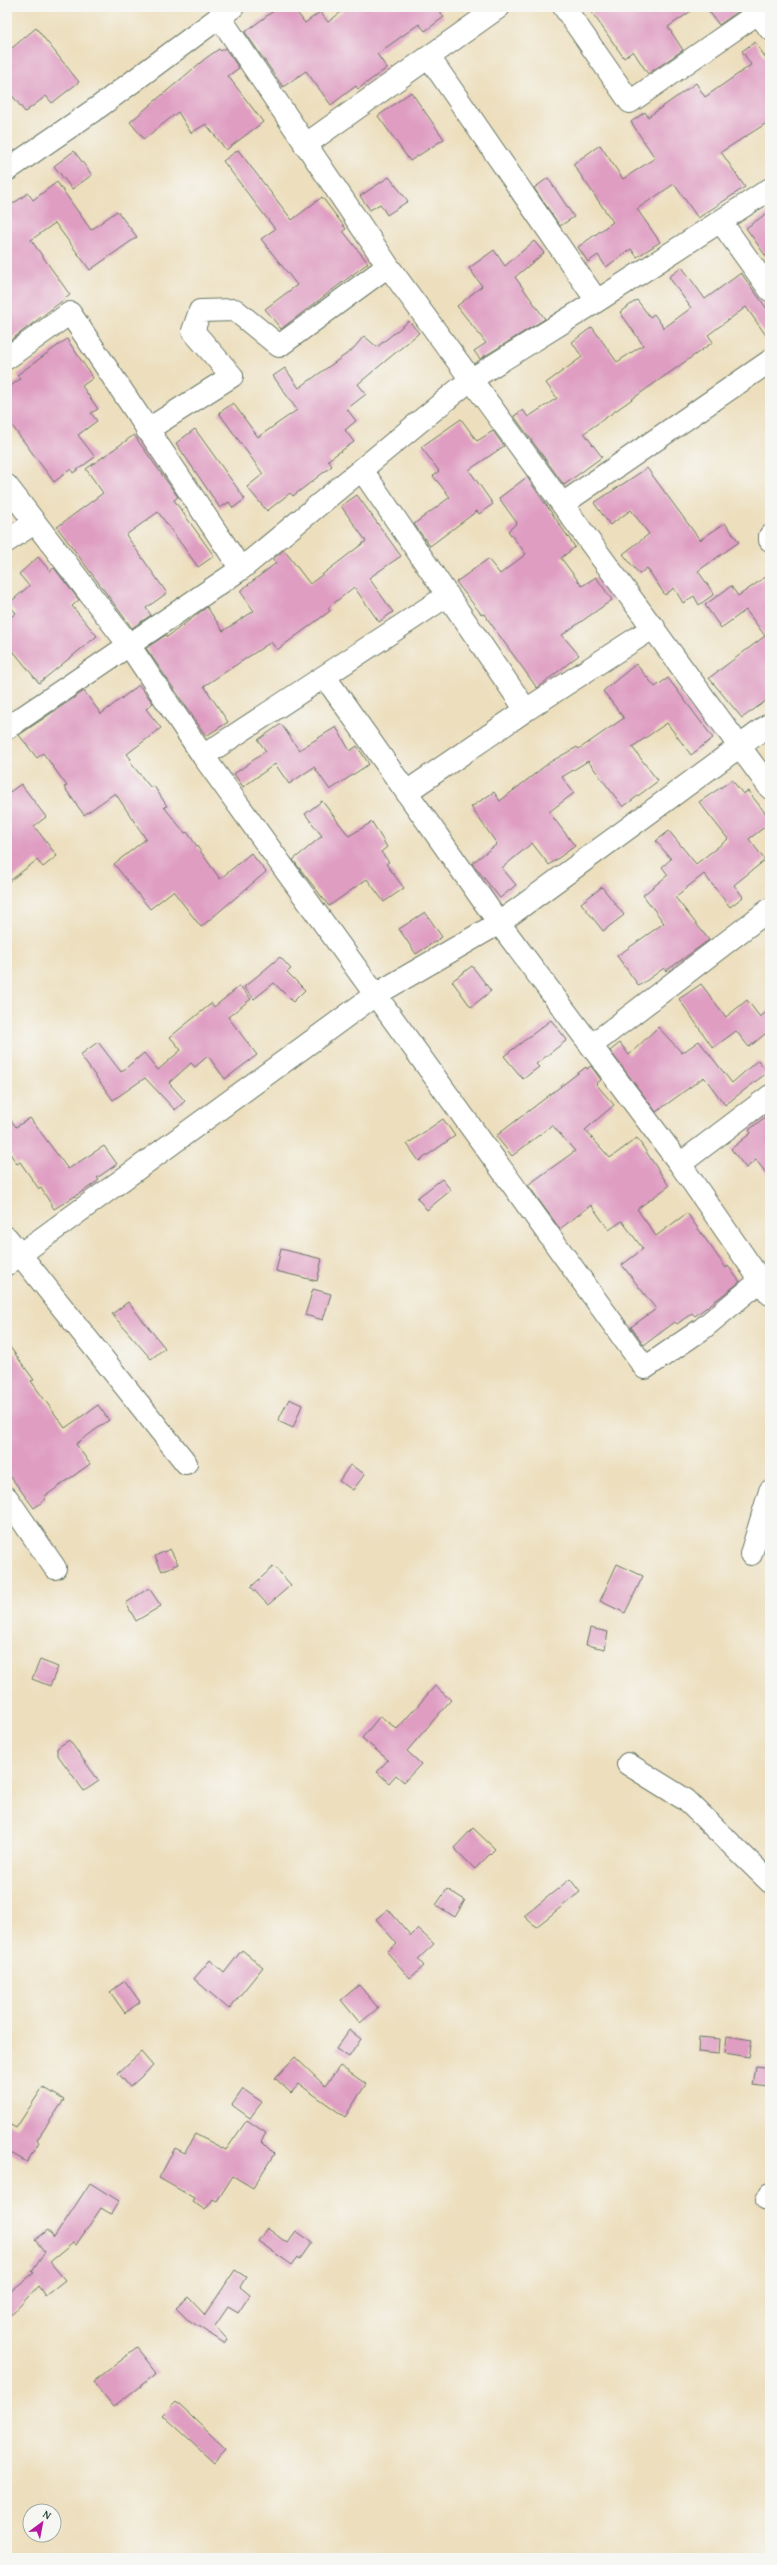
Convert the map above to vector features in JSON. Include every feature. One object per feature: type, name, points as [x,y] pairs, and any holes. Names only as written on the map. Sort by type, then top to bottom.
[{"type":"street","points":[[305,145],[499,7]]},
{"type":"street","points":[[564,7],[630,102],[760,17]]},
{"type":"street","points":[[10,160],[100,106],[226,12],[305,145],[388,266],[470,380],[564,503],[738,746],[770,788]]},
{"type":"street","points":[[429,56],[597,301]]},
{"type":"street","points":[[7,728],[241,569],[470,380],[597,301],[770,189]]},
{"type":"street","points":[[721,222],[770,290]]},
{"type":"street","points":[[147,430],[232,376],[193,331],[200,311],[235,310],[279,346],[388,266]]},
{"type":"street","points":[[7,358],[70,313],[241,569]]},
{"type":"street","points":[[564,503],[770,361]]},
{"type":"street","points":[[362,470],[526,710]]},
{"type":"street","points":[[7,486],[129,645],[203,756],[645,1368],[765,1288],[680,1164],[499,923],[408,791],[325,677]]},
{"type":"street","points":[[7,541],[34,523]]},
{"type":"street","points":[[203,756],[448,595]]},
{"type":"street","points":[[408,791],[526,710],[654,627]]},
{"type":"street","points":[[186,1463],[11,1252],[375,995],[499,923],[738,746],[770,724]]},
{"type":"street","points":[[592,1045],[770,909]]},
{"type":"street","points":[[680,1164],[770,1096]]},
{"type":"street","points":[[7,1498],[55,1568]]},
{"type":"street","points":[[751,1554],[769,1499]]},
{"type":"street","points":[[628,1764],[686,1800],[770,1882]]},
{"type":"building","points":[[279,7],[293,7],[305,23],[320,12],[328,22],[348,7],[443,7],[439,10],[444,17],[425,31],[419,24],[377,54],[387,68],[358,89],[356,86],[331,105],[306,71],[283,87],[245,32]]},
{"type":"building","points":[[588,7],[697,7],[668,27],[683,50],[648,74],[633,51],[624,58]]},
{"type":"building","points":[[706,7],[742,7],[742,9],[719,25]]},
{"type":"building","points":[[36,28],[79,82],[52,103],[46,96],[25,112],[7,89],[7,52]]},
{"type":"building","points":[[755,42],[770,64],[770,121],[721,152],[745,187],[698,218],[674,184],[637,209],[660,242],[637,257],[631,249],[606,267],[598,255],[588,262],[578,247],[613,222],[573,164],[600,145],[623,179],[655,158],[631,122],[645,112],[648,117],[696,83],[705,97],[751,65],[742,51]]},
{"type":"building","points":[[225,48],[239,68],[228,76],[263,122],[226,150],[206,124],[191,133],[178,112],[144,139],[130,122],[206,58],[219,49],[221,51]]},
{"type":"building","points":[[411,92],[444,139],[410,161],[378,116]]},
{"type":"building","points":[[238,150],[292,220],[322,197],[346,229],[343,231],[368,263],[281,329],[265,309],[297,285],[261,239],[275,229],[223,161]]},
{"type":"building","points":[[74,151],[92,175],[72,189],[54,166]]},
{"type":"building","points":[[389,177],[408,201],[387,215],[380,204],[370,210],[360,196]]},
{"type":"building","points":[[548,178],[574,217],[560,226],[534,188]]},
{"type":"building","points":[[57,182],[91,230],[117,211],[137,237],[90,270],[55,223],[31,240],[70,295],[7,343],[7,208],[28,193],[33,200]]},
{"type":"building","points":[[770,211],[770,262],[746,228]]},
{"type":"building","points":[[534,241],[544,253],[515,277],[545,319],[480,359],[474,351],[486,343],[457,306],[482,286],[469,268],[494,250],[505,266]]},
{"type":"building","points":[[682,267],[705,299],[741,273],[770,313],[770,341],[746,307],[708,335],[713,342],[584,433],[602,457],[564,485],[514,416],[523,410],[528,417],[557,398],[546,383],[582,357],[572,342],[592,327],[617,362],[643,345],[620,312],[637,300],[650,317],[654,314],[664,328],[691,308],[669,277]]},
{"type":"building","points":[[409,321],[419,333],[358,384],[366,394],[347,409],[356,421],[345,430],[354,442],[328,460],[332,466],[293,496],[290,493],[267,511],[247,487],[263,474],[219,413],[233,403],[258,437],[297,410],[273,376],[285,368],[299,388],[352,350],[364,336],[377,347]]},
{"type":"building","points":[[67,339],[93,378],[82,386],[98,409],[91,413],[97,421],[78,435],[95,457],[73,473],[71,469],[54,482],[7,419],[7,389],[20,379],[17,375]]},
{"type":"building","points":[[461,419],[477,441],[493,431],[504,446],[469,470],[493,504],[479,514],[477,511],[430,546],[414,524],[450,497],[433,476],[439,471],[421,447]]},
{"type":"building","points":[[195,429],[245,499],[233,508],[229,502],[220,508],[176,443]]},
{"type":"building","points":[[134,435],[178,497],[174,500],[214,556],[198,567],[158,512],[126,535],[167,593],[146,608],[151,615],[132,628],[57,527],[103,493],[86,469]]},
{"type":"building","points":[[647,468],[700,540],[725,523],[739,542],[698,571],[714,594],[699,605],[694,596],[683,603],[674,588],[665,595],[647,568],[639,574],[623,554],[649,534],[631,510],[610,525],[594,503]]},
{"type":"building","points":[[527,477],[575,547],[561,558],[582,586],[596,577],[612,600],[562,635],[579,655],[537,688],[484,614],[482,615],[456,582],[488,559],[500,574],[526,554],[508,531],[517,523],[499,498]]},
{"type":"building","points":[[357,495],[401,556],[369,578],[393,612],[379,622],[354,587],[328,608],[330,611],[277,650],[271,642],[204,686],[228,722],[206,736],[146,648],[166,635],[167,637],[207,607],[223,631],[254,611],[240,591],[276,563],[273,559],[284,550],[310,584],[366,541],[341,506]]},
{"type":"building","points":[[38,557],[50,571],[54,568],[79,600],[72,606],[97,636],[39,683],[14,652],[7,658],[7,620],[16,613],[8,604],[29,586],[19,574]]},
{"type":"building","points":[[770,574],[770,698],[742,718],[709,678],[765,636],[746,610],[721,628],[705,605],[731,586],[738,596]]},
{"type":"building","points":[[636,664],[655,687],[668,678],[713,738],[691,755],[667,723],[632,747],[658,781],[623,807],[588,761],[562,777],[574,793],[549,812],[575,846],[549,865],[532,843],[502,868],[516,885],[500,898],[472,863],[497,844],[471,807],[494,792],[500,801],[550,762],[577,747],[579,749],[624,718],[603,691]]},
{"type":"building","points":[[139,685],[153,703],[146,709],[161,728],[127,754],[131,759],[129,761],[151,788],[154,786],[167,806],[164,807],[185,833],[187,832],[220,879],[251,853],[266,872],[201,927],[173,891],[150,909],[114,864],[146,839],[115,793],[84,815],[64,787],[67,786],[43,753],[37,758],[19,735],[84,691],[101,714]]},
{"type":"building","points":[[281,724],[299,750],[336,727],[350,751],[357,746],[369,764],[330,790],[314,767],[289,784],[275,764],[243,787],[234,774],[266,751],[258,740]]},
{"type":"building","points":[[732,780],[743,794],[748,791],[770,819],[770,823],[749,839],[765,860],[734,885],[743,897],[730,907],[704,874],[675,897],[709,940],[666,971],[664,968],[639,986],[617,956],[664,923],[643,895],[668,875],[662,867],[671,859],[656,841],[669,831],[696,864],[728,839],[699,802]]},
{"type":"building","points":[[21,784],[46,817],[34,826],[57,856],[43,867],[37,860],[7,883],[7,794]]},
{"type":"building","points":[[322,801],[349,836],[372,822],[387,847],[381,852],[389,862],[386,864],[404,888],[384,902],[367,879],[329,906],[293,860],[322,836],[305,814]]},
{"type":"building","points":[[602,887],[624,915],[603,931],[581,903]]},
{"type":"building","points":[[425,912],[442,937],[416,954],[399,929]]},
{"type":"building","points":[[280,957],[291,969],[287,972],[305,990],[293,1002],[274,983],[254,999],[244,987]]},
{"type":"building","points":[[472,966],[491,991],[471,1007],[452,981]]},
{"type":"building","points":[[701,984],[726,1017],[747,1000],[760,1017],[770,1009],[770,1030],[749,1047],[736,1031],[713,1048],[679,999]]},
{"type":"building","points":[[240,986],[251,999],[228,1017],[257,1055],[225,1079],[208,1056],[195,1067],[191,1063],[169,1083],[185,1101],[175,1110],[145,1078],[113,1100],[80,1055],[98,1042],[121,1072],[144,1053],[158,1070],[181,1050],[170,1037],[212,1003],[214,1007]]},
{"type":"building","points":[[551,1020],[567,1040],[536,1064],[539,1067],[523,1079],[504,1056]]},
{"type":"building","points":[[658,1027],[682,1053],[699,1041],[732,1083],[758,1060],[768,1072],[725,1105],[704,1077],[656,1112],[610,1051],[620,1043],[629,1055]]},
{"type":"building","points":[[591,1066],[601,1080],[596,1084],[614,1105],[585,1130],[610,1158],[637,1138],[669,1186],[637,1209],[656,1236],[687,1213],[726,1268],[728,1266],[740,1282],[695,1316],[692,1313],[677,1324],[675,1322],[644,1345],[631,1327],[656,1309],[622,1265],[643,1249],[622,1221],[609,1230],[591,1205],[560,1229],[528,1185],[575,1151],[552,1125],[512,1156],[496,1136],[586,1067],[587,1069]]},
{"type":"building","points":[[770,1113],[770,1178],[756,1160],[746,1168],[731,1149],[751,1133],[749,1130]]},
{"type":"building","points":[[7,1115],[16,1127],[30,1118],[68,1169],[104,1146],[117,1164],[97,1178],[99,1180],[85,1190],[54,1209],[41,1188],[39,1189],[20,1162],[17,1164],[7,1149]]},
{"type":"building","points":[[443,1119],[455,1136],[419,1161],[407,1144]]},
{"type":"building","points":[[442,1179],[451,1190],[427,1210],[417,1198]]},
{"type":"building","points":[[281,1249],[322,1259],[317,1281],[276,1271]]},
{"type":"building","points":[[313,1289],[331,1294],[323,1320],[305,1315]]},
{"type":"building","points":[[128,1302],[165,1348],[151,1359],[112,1314]]},
{"type":"building","points":[[7,1343],[34,1380],[31,1381],[65,1428],[98,1405],[109,1420],[76,1444],[90,1464],[44,1497],[46,1499],[34,1508],[7,1472]]},
{"type":"building","points":[[289,1399],[302,1405],[293,1428],[278,1421]]},
{"type":"building","points":[[350,1465],[365,1474],[353,1490],[339,1481]]},
{"type":"building","points":[[170,1549],[178,1564],[162,1571],[155,1556]]},
{"type":"building","points":[[617,1564],[643,1576],[625,1613],[600,1601]]},
{"type":"building","points":[[274,1566],[291,1585],[268,1605],[251,1587]]},
{"type":"building","points":[[149,1588],[161,1606],[136,1621],[126,1603]]},
{"type":"building","points":[[590,1628],[608,1632],[605,1649],[586,1645]]},
{"type":"building","points":[[40,1660],[58,1667],[50,1686],[32,1679]]},
{"type":"building","points":[[435,1686],[451,1700],[407,1751],[421,1764],[404,1782],[396,1775],[389,1783],[377,1772],[388,1760],[362,1738],[380,1716],[397,1729]]},
{"type":"building","points":[[69,1740],[99,1781],[84,1791],[57,1754],[57,1748]]},
{"type":"building","points":[[473,1828],[495,1849],[475,1869],[454,1848]]},
{"type":"building","points":[[570,1879],[580,1892],[536,1927],[524,1916]]},
{"type":"building","points":[[447,1889],[465,1900],[455,1917],[436,1905]]},
{"type":"building","points":[[388,1909],[411,1936],[418,1929],[434,1944],[418,1959],[424,1966],[410,1978],[387,1952],[397,1944],[376,1919]]},
{"type":"building","points":[[242,1950],[263,1967],[229,2009],[194,1979],[210,1960],[224,1973]]},
{"type":"building","points":[[125,1981],[140,2002],[125,2013],[110,1992]]},
{"type":"building","points":[[359,1985],[378,2008],[360,2023],[341,2000]]},
{"type":"building","points":[[349,2030],[361,2039],[349,2057],[336,2049]]},
{"type":"building","points":[[727,2036],[752,2040],[749,2057],[725,2053]]},
{"type":"building","points":[[699,2037],[720,2039],[719,2054],[698,2052]]},
{"type":"building","points":[[141,2052],[153,2066],[130,2087],[118,2073]]},
{"type":"building","points":[[295,2057],[325,2086],[340,2066],[366,2084],[345,2117],[299,2084],[291,2093],[275,2078]]},
{"type":"building","points":[[755,2066],[770,2068],[770,2087],[752,2085]]},
{"type":"building","points":[[43,2087],[64,2100],[37,2140],[39,2142],[27,2162],[7,2151],[7,2123],[16,2128]]},
{"type":"building","points":[[243,2089],[262,2102],[250,2118],[232,2105]]},
{"type":"building","points":[[247,2120],[266,2133],[261,2141],[274,2154],[253,2188],[233,2176],[217,2201],[213,2199],[205,2210],[192,2201],[194,2198],[159,2178],[175,2148],[185,2153],[195,2134],[226,2150]]},
{"type":"building","points":[[90,2183],[119,2201],[111,2214],[101,2208],[76,2245],[73,2243],[50,2262],[65,2280],[45,2296],[38,2286],[7,2320],[7,2294],[34,2273],[32,2272],[45,2252],[35,2240],[48,2230],[54,2238]]},
{"type":"building","points":[[267,2228],[287,2243],[296,2231],[312,2242],[300,2259],[298,2257],[292,2265],[258,2241]]},
{"type":"building","points":[[235,2270],[246,2277],[240,2287],[250,2295],[238,2313],[228,2307],[215,2326],[227,2339],[224,2343],[187,2319],[176,2308],[188,2297],[205,2315]]},
{"type":"building","points":[[137,2348],[157,2373],[113,2407],[93,2382]]},
{"type":"building","points":[[176,2402],[226,2449],[214,2462],[163,2415]]}]
